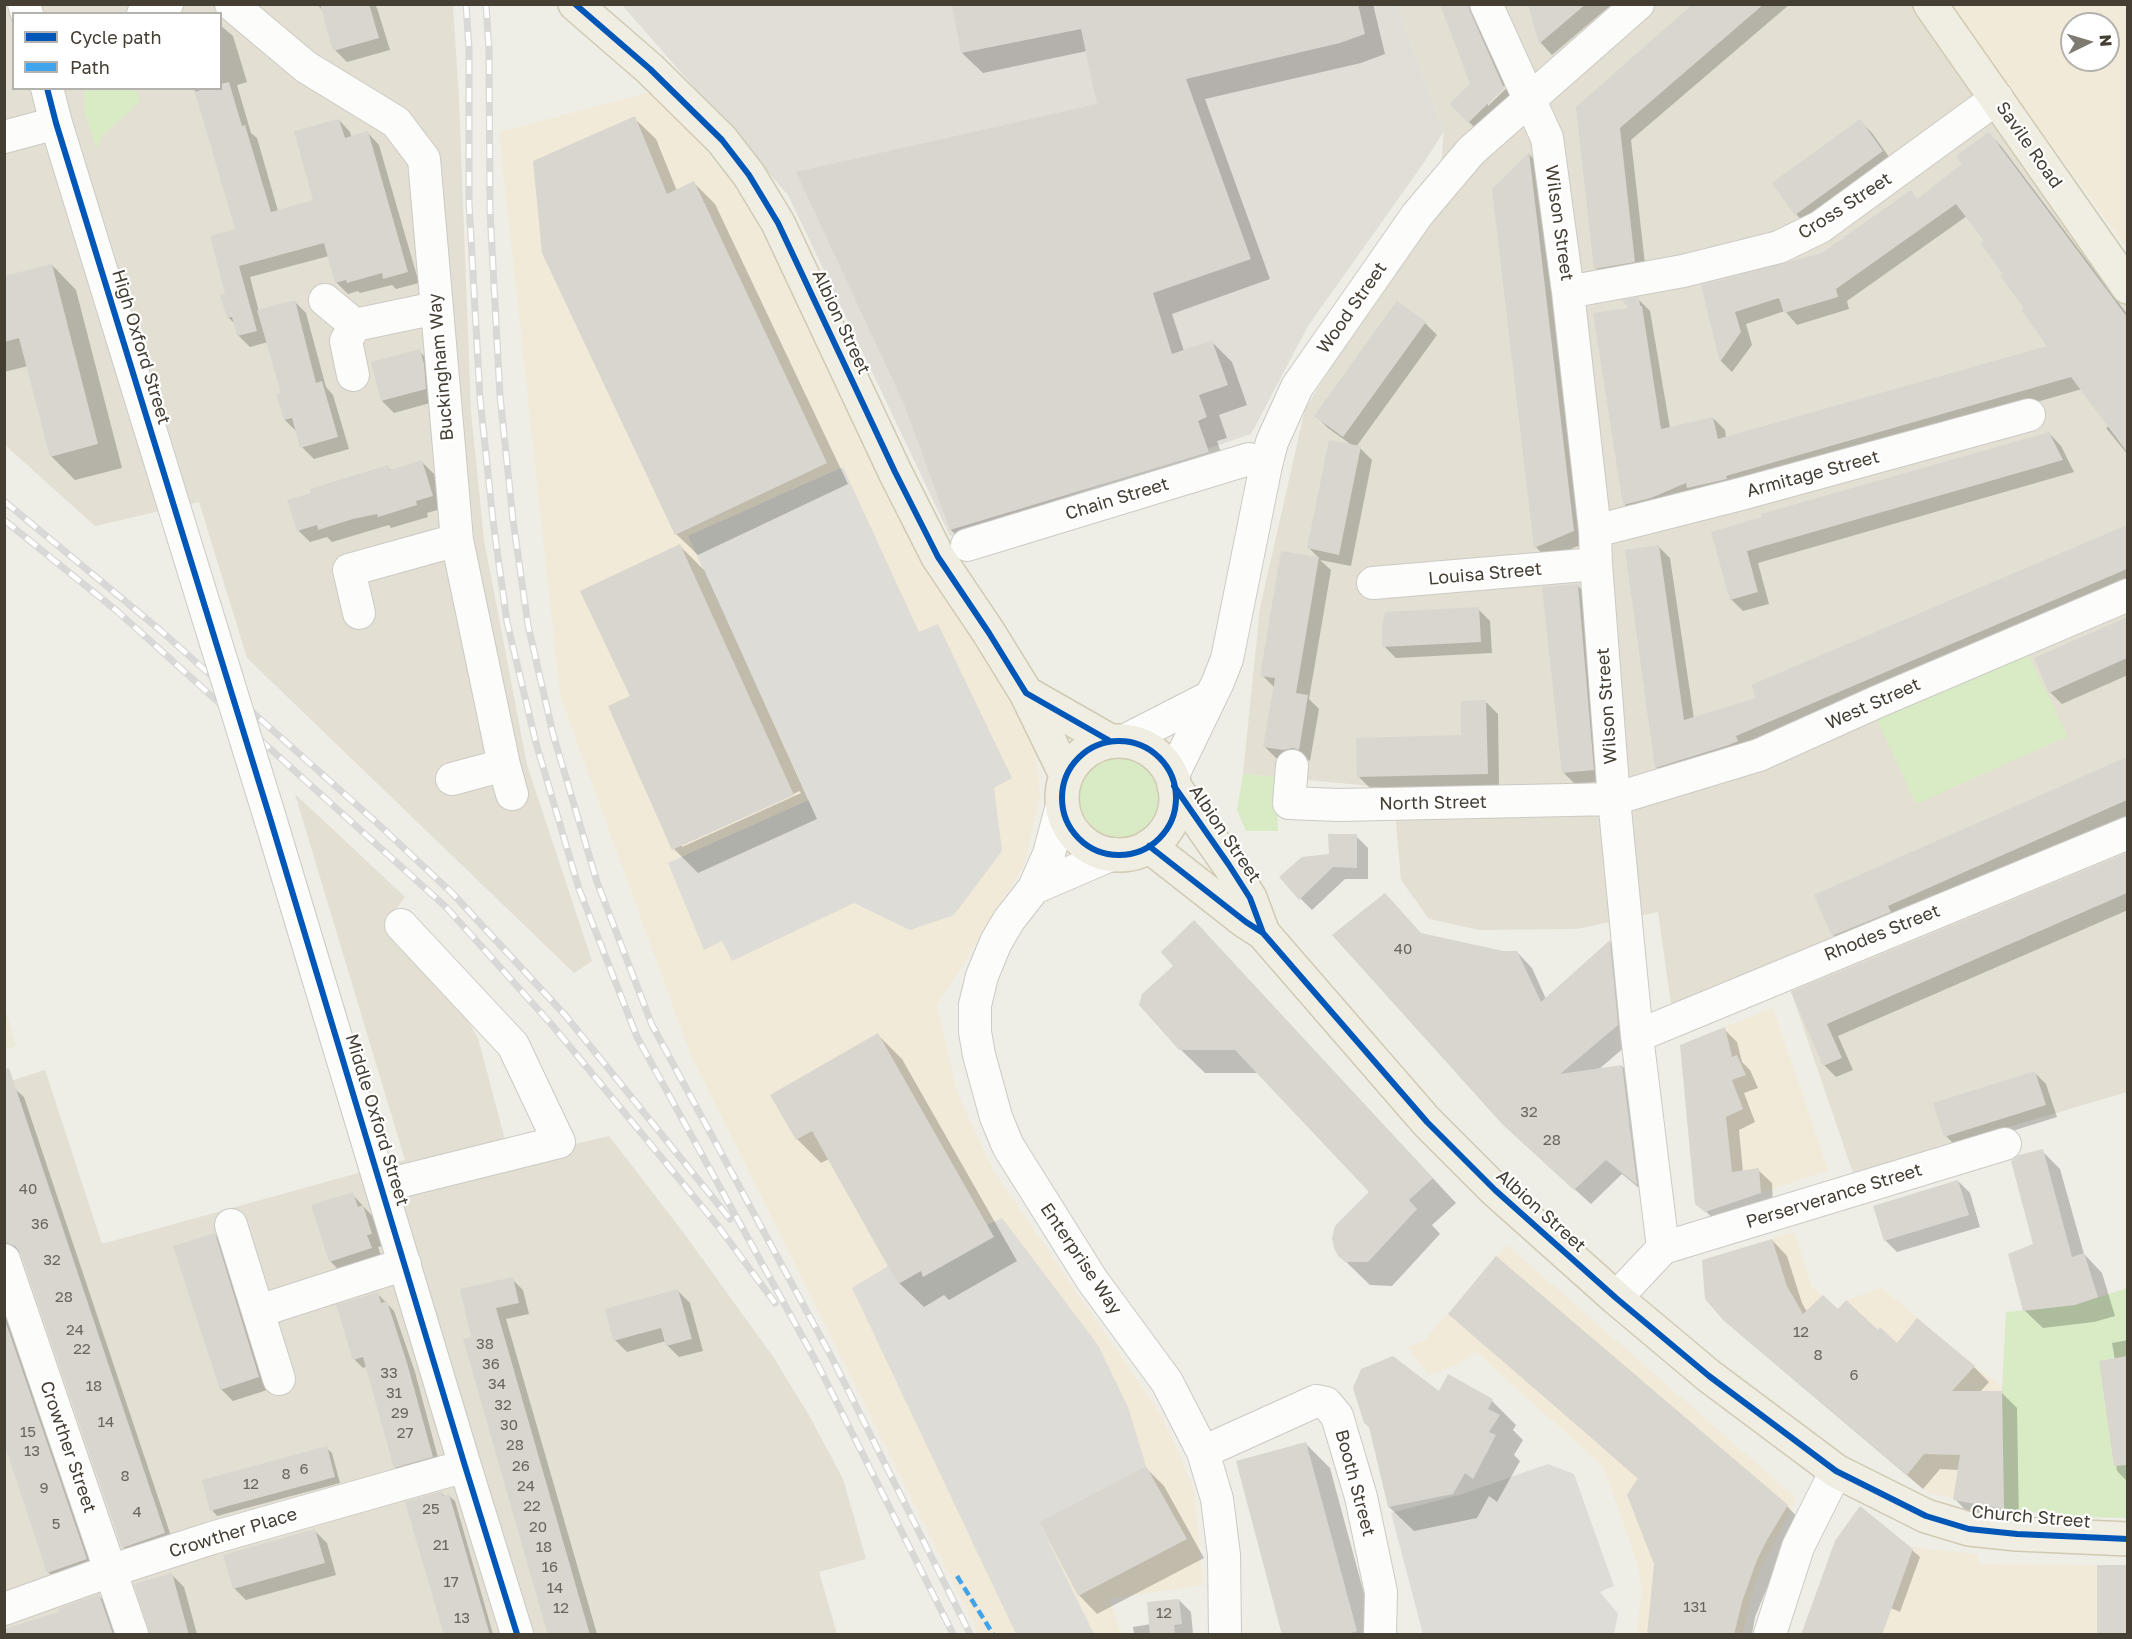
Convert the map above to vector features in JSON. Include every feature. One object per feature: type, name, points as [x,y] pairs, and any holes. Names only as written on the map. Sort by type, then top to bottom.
[{"type":"main road","name":"Albion Street","points":[[575,4],[650,69],[722,140],[749,174],[778,223],[895,472],[938,557],[990,633],[1026,693],[1064,790]]},
{"type":"main road","name":"Savile Road","points":[[1930,4],[2127,287]]},
{"type":"main road","points":[[1026,693],[1117,741],[1139,744],[1164,763],[1173,781],[1176,794],[1174,813],[1166,829],[1149,846],[1138,852],[1121,855],[1103,853],[1087,845],[1074,833],[1066,820],[1064,790],[1077,759],[1092,748],[1117,741]]},
{"type":"main road","name":"Albion Street","points":[[1173,781],[1250,898],[1263,933]]},
{"type":"main road","name":"Albion Street","points":[[1149,846],[1263,933],[1427,1122],[1495,1190],[1616,1298],[1709,1376],[1836,1472]]},
{"type":"main road","name":"Church Street","points":[[1836,1472],[1926,1516],[1969,1529],[2017,1534],[2127,1539]]},
{"type":"street","points":[[148,12],[168,4]]},
{"type":"street","name":"Buckingham Way","points":[[231,4],[306,67],[396,122],[424,159],[457,540],[508,780],[452,779]]},
{"type":"street","name":"Wilson Street","points":[[1486,4],[1547,138],[1568,292],[1595,531],[1614,800],[1637,1036],[1663,1248]]},
{"type":"street","name":"Wood Street","points":[[1173,781],[1227,658],[1266,465],[1272,442],[1297,387],[1417,215],[1471,151],[1638,4]]},
{"type":"street","name":"High Oxford Street","points":[[48,90],[207,614]]},
{"type":"street","name":"Cross Street","points":[[1568,292],[1683,271],[1779,247],[1820,227],[1996,98]]},
{"type":"street","points":[[4,137],[56,123]]},
{"type":"street","points":[[325,300],[356,325]]},
{"type":"street","points":[[353,375],[346,341],[356,325],[436,308]]},
{"type":"street","name":"Armitage Street","points":[[1595,531],[1741,494],[2029,415]]},
{"type":"street","name":"Chain Street","points":[[968,545],[1249,459],[1266,465]]},
{"type":"street","points":[[359,613],[340,566],[457,540]]},
{"type":"street","name":"Louisa Street","points":[[1374,583],[1596,564]]},
{"type":"street","name":"West Street","points":[[1614,800],[1759,755],[2127,595]]},
{"type":"street","name":"Middle Oxford Street","points":[[207,614],[518,1635]]},
{"type":"street","points":[[1117,741],[1210,697]]},
{"type":"street","name":"North Street","points":[[1292,766],[1289,803],[1339,805],[1614,800]]},
{"type":"street","name":"Enterprise Way","points":[[1064,790],[1049,854],[1034,888],[1009,920],[996,942],[982,976],[975,1005],[975,1032],[979,1055],[996,1117],[1008,1146],[1080,1261],[1167,1382],[1203,1452],[1217,1499],[1224,1555],[1225,1635]]},
{"type":"street","name":"Rhodes Street","points":[[1637,1036],[2127,833]]},
{"type":"street","name":"Enterprise Way","points":[[1034,888],[1113,854]]},
{"type":"street","points":[[382,1186],[559,1142],[513,1045],[400,925]]},
{"type":"street","name":"Perserverance Street","points":[[1663,1248],[2005,1144]]},
{"type":"street","points":[[231,1225],[279,1379]]},
{"type":"street","points":[[1616,1298],[1663,1248]]},
{"type":"street","name":"Crowther Street","points":[[4,1260],[132,1635]]},
{"type":"street","points":[[259,1311],[405,1264]]},
{"type":"street","name":"Booth Street","points":[[1203,1452],[1316,1401],[1326,1403],[1337,1416],[1361,1497],[1381,1592],[1381,1632]]},
{"type":"street","name":"Crowther Place","points":[[4,1609],[110,1570],[212,1538],[465,1466]]},
{"type":"street","points":[[1770,1635],[1798,1547],[1836,1472]]},
{"type":"shaded area","points":[[5,5],[453,5],[471,412],[484,540],[527,765],[592,961],[574,973],[247,658],[199,502],[95,526],[5,445]]},
{"type":"shaded area","points":[[622,5],[1397,5],[1444,131],[1308,326],[1251,434],[950,536],[788,195]]},
{"type":"shaded area","points":[[1397,5],[1929,5],[2127,287],[2127,1092],[1853,1173],[1780,959],[1671,1004],[1658,912],[1577,929],[1480,930],[1429,919],[1401,880],[1393,788],[1243,774],[1260,608],[1305,409],[1438,197],[1444,131]]},
{"type":"shaded area","points":[[1949,5],[2127,5],[2127,248]]},
{"type":"shaded area","points":[[655,91],[739,191],[1035,750],[1040,794],[1024,866],[937,1006],[957,1092],[993,1170],[1163,1418],[1194,1489],[1203,1585],[1109,1599],[1121,1634],[979,1634],[692,1058],[560,695],[499,132]]},
{"type":"shaded area","points":[[843,467],[919,632],[938,624],[1012,778],[994,788],[1002,851],[954,915],[910,930],[854,903],[732,961],[722,941],[704,950],[668,863],[809,800],[688,536]]},
{"type":"shaded area","points":[[295,794],[405,897],[388,920],[445,983],[478,1038],[510,1159],[609,1136],[683,1232],[774,1358],[810,1417],[843,1479],[866,1559],[819,1572],[837,1634],[5,1634],[4,1083],[45,1070],[102,1244],[405,1160]]},
{"type":"shaded area","points":[[4,1004],[16,1046],[5,1050],[4,1050]]},
{"type":"shaded area","points":[[1773,1008],[1828,1170],[1705,1212],[1695,1204],[1680,1045]]},
{"type":"shaded area","points":[[1002,1218],[1098,1345],[1128,1407],[1146,1466],[1039,1522],[1094,1634],[1016,1634],[852,1288],[888,1266],[898,1284],[921,1271],[923,1276],[993,1236],[987,1225]]},
{"type":"shaded area","points":[[1794,1232],[1812,1287],[1838,1309],[1846,1300],[1882,1288],[2002,1388],[2004,1509],[1929,1493],[1807,1390],[1702,1260]]},
{"type":"shaded area","points":[[1507,1245],[1796,1498],[1755,1582],[1743,1634],[1636,1634],[1642,1587],[1636,1559],[1603,1466],[1475,1351],[1459,1364],[1428,1375],[1408,1347],[1424,1341]]},
{"type":"shaded area","points":[[1548,1464],[1574,1474],[1614,1586],[1600,1592],[1618,1614],[1614,1634],[1423,1634],[1391,1513],[1462,1494]]},
{"type":"shaded area","points":[[1863,1509],[1911,1547],[1977,1554],[1979,1564],[2097,1565],[2098,1634],[1801,1634],[1835,1540],[1856,1510]]},
{"type":"green space","points":[[84,90],[135,90],[140,102],[104,134],[96,148],[84,111]]},
{"type":"green space","points":[[2021,640],[2068,736],[1916,804],[1870,705]]},
{"type":"green space","points":[[1122,752],[1139,755],[1153,764],[1162,778],[1165,795],[1162,812],[1153,826],[1139,835],[1122,838],[1105,835],[1091,826],[1082,812],[1079,795],[1082,778],[1091,764],[1105,755]]},
{"type":"green space","points":[[1243,774],[1276,777],[1278,831],[1246,831],[1237,810]]},
{"type":"green space","points":[[2127,1288],[2127,1518],[2075,1517],[2004,1509],[2002,1388],[2006,1312],[2075,1305]]},
{"type":"building","points":[[320,4],[369,4],[379,38],[333,51]]},
{"type":"building","points":[[952,4],[1358,4],[1365,34],[1340,43],[1186,79],[1251,259],[1153,293],[1172,354],[1212,340],[1228,385],[1199,395],[1207,417],[1198,421],[1209,452],[950,530],[904,404],[796,172],[1097,104],[1081,29],[961,53]]},
{"type":"building","points":[[1440,4],[1468,4],[1504,88],[1468,123],[1450,104],[1470,84]]},
{"type":"building","points":[[1528,4],[1586,4],[1539,44]]},
{"type":"building","points":[[1693,4],[1764,4],[1620,128],[1635,262],[1594,269],[1576,107]]},
{"type":"building","points":[[229,82],[242,126],[245,125],[271,212],[313,200],[294,131],[339,119],[345,138],[368,131],[408,272],[383,279],[382,273],[347,283],[346,280],[335,283],[324,243],[239,266],[257,331],[237,336],[232,317],[227,318],[220,295],[225,294],[210,236],[235,229],[195,92],[222,90],[222,84]]},
{"type":"building","points":[[635,116],[667,194],[694,181],[827,463],[675,535],[542,253],[533,161]]},
{"type":"building","points":[[1860,119],[1883,151],[1795,215],[1772,183]]},
{"type":"building","points":[[1989,132],[2127,317],[2127,452],[2071,377],[1726,476],[1727,479],[1687,488],[1686,483],[1651,498],[1623,505],[1593,313],[1629,308],[1622,300],[1639,297],[1640,306],[1642,306],[1661,429],[1713,417],[1718,439],[2047,346],[2021,310],[2024,308],[2000,276],[2003,274],[1981,244],[1984,241],[1956,204],[1836,289],[1838,297],[1784,313],[1779,298],[1735,312],[1741,332],[1720,362],[1701,285],[1822,253],[1911,190],[1917,199],[1962,164],[1956,156]]},
{"type":"building","points":[[1529,152],[1574,531],[1534,548],[1492,189]]},
{"type":"building","points":[[52,264],[98,444],[50,457],[19,338],[4,342],[4,276]]},
{"type":"building","points":[[295,300],[316,383],[322,381],[338,437],[300,448],[292,418],[284,420],[276,394],[281,393],[257,310]]},
{"type":"building","points":[[1397,301],[1426,322],[1343,437],[1314,416]]},
{"type":"building","points":[[420,349],[426,389],[381,401],[371,362]]},
{"type":"building","points":[[2049,432],[2063,460],[1747,551],[1758,592],[1730,600],[1711,532],[1762,517],[1761,514]]},
{"type":"building","points":[[1329,440],[1361,446],[1339,555],[1307,548]]},
{"type":"building","points":[[422,460],[433,496],[416,501],[417,505],[378,517],[377,514],[318,530],[317,525],[297,531],[287,500],[311,493],[310,489],[388,465],[390,470]]},
{"type":"building","points":[[2127,525],[2127,569],[1736,736],[1738,741],[1729,745],[1655,768],[1625,550],[1659,545],[1684,720],[1756,698],[1751,685]]},
{"type":"building","points":[[680,544],[794,795],[672,850],[608,706],[630,696],[580,591]]},
{"type":"building","points":[[1281,551],[1319,557],[1296,693],[1308,695],[1299,750],[1263,747],[1275,678],[1260,676]]},
{"type":"building","points":[[1578,584],[1594,770],[1562,773],[1542,587]]},
{"type":"building","points":[[1479,607],[1481,642],[1382,647],[1385,612]]},
{"type":"building","points":[[2127,617],[2127,658],[2049,693],[2034,658]]},
{"type":"building","points":[[1486,700],[1488,774],[1357,777],[1356,738],[1461,735],[1461,701]]},
{"type":"building","points":[[2127,757],[2127,800],[1888,906],[1891,912],[1832,936],[1814,895]]},
{"type":"building","points":[[1328,834],[1357,834],[1357,868],[1333,867],[1299,900],[1279,877],[1302,857],[1329,854]]},
{"type":"building","points":[[2127,853],[2127,893],[1827,1024],[1842,1058],[1823,1066],[1791,992]]},
{"type":"building","points":[[1385,893],[1421,933],[1503,951],[1517,951],[1541,1002],[1610,940],[1618,1025],[1560,1074],[1622,1065],[1637,1185],[1606,1160],[1574,1190],[1503,1125],[1332,935]]},
{"type":"building","points":[[1194,920],[1433,1178],[1409,1200],[1417,1209],[1368,1262],[1345,1262],[1338,1256],[1332,1238],[1335,1226],[1369,1192],[1235,1050],[1179,1050],[1139,1005],[1142,994],[1173,966],[1161,952]]},
{"type":"building","points":[[1725,1027],[1732,1057],[1737,1055],[1746,1075],[1732,1080],[1743,1109],[1726,1117],[1732,1172],[1759,1168],[1761,1193],[1705,1212],[1695,1204],[1680,1045]]},
{"type":"building","points":[[878,1033],[994,1237],[923,1277],[921,1271],[898,1284],[812,1131],[796,1140],[770,1095]]},
{"type":"building","points":[[9,1068],[165,1533],[122,1548],[21,1254],[15,1246],[4,1242],[4,1069]]},
{"type":"building","points":[[2035,1071],[2046,1105],[1944,1137],[1933,1103]]},
{"type":"building","points":[[2043,1149],[2072,1257],[2084,1253],[2098,1297],[2075,1305],[2023,1311],[2008,1254],[2033,1244],[2011,1161],[2019,1155]]},
{"type":"building","points":[[1958,1180],[1969,1215],[1884,1241],[1873,1206]]},
{"type":"building","points":[[353,1192],[358,1207],[363,1205],[372,1234],[367,1235],[372,1248],[329,1262],[311,1205]]},
{"type":"building","points":[[215,1233],[259,1377],[220,1390],[173,1246]]},
{"type":"building","points":[[1772,1239],[1787,1286],[1803,1314],[1823,1295],[1838,1309],[1846,1300],[1878,1330],[1880,1327],[1897,1343],[1917,1318],[1975,1366],[1952,1391],[2002,1391],[2004,1509],[1953,1500],[1960,1455],[1924,1454],[1907,1475],[1723,1320],[1705,1299],[1702,1260]]},
{"type":"building","points":[[1496,1256],[1788,1505],[1757,1560],[1742,1602],[1734,1635],[1647,1635],[1654,1564],[1627,1495],[1638,1478],[1448,1314]]},
{"type":"building","points":[[513,1277],[519,1303],[496,1308],[590,1635],[548,1635],[463,1339],[471,1337],[460,1289]]},
{"type":"building","points":[[678,1289],[692,1339],[666,1346],[661,1328],[613,1341],[605,1309]]},
{"type":"building","points":[[378,1292],[381,1303],[387,1301],[433,1457],[394,1468],[363,1357],[353,1360],[336,1305]]},
{"type":"building","points":[[4,1317],[87,1559],[47,1573],[4,1443]]},
{"type":"building","points":[[1393,1356],[1439,1391],[1448,1374],[1493,1399],[1488,1409],[1500,1415],[1489,1432],[1496,1435],[1473,1479],[1465,1473],[1453,1494],[1388,1507],[1369,1427],[1364,1423],[1353,1388],[1361,1369]]},
{"type":"building","points":[[2127,1356],[2127,1465],[2114,1466],[2099,1361]]},
{"type":"building","points":[[1306,1442],[1357,1631],[1345,1635],[1282,1635],[1236,1461]]},
{"type":"building","points":[[327,1446],[335,1477],[210,1511],[202,1480]]},
{"type":"building","points":[[1146,1466],[1187,1539],[1078,1596],[1039,1522]]},
{"type":"building","points":[[442,1491],[443,1496],[449,1494],[490,1635],[444,1635],[405,1502]]},
{"type":"building","points":[[1860,1506],[1913,1549],[1882,1635],[1801,1635],[1835,1541]]},
{"type":"building","points":[[315,1529],[325,1563],[233,1589],[223,1555]]},
{"type":"building","points":[[2097,1565],[2127,1565],[2127,1633],[2097,1633]]},
{"type":"building","points":[[172,1573],[189,1635],[150,1635],[134,1584]]},
{"type":"building","points":[[99,1594],[113,1634],[4,1635],[4,1629],[59,1612],[58,1609]]},
{"type":"building","points":[[1179,1599],[1182,1624],[1174,1625],[1175,1635],[1150,1635],[1147,1602]]},
{"type":"railway","points":[[466,4],[469,49],[469,202],[480,398],[493,521],[507,622],[536,743],[579,889],[637,1037],[818,1365],[953,1634]]},
{"type":"railway","points":[[486,4],[489,50],[490,211],[500,396],[513,520],[528,625],[553,734],[597,882],[652,1025],[832,1358],[970,1634]]},
{"type":"railway","points":[[4,501],[160,630],[377,823],[453,894],[565,1015],[730,1219]]},
{"type":"railway","points":[[4,520],[117,611],[446,907],[552,1025],[718,1226],[775,1303]]},
{"type":"marked path","points":[[957,1576],[993,1634]]},
{"type":"cycle path","points":[[575,4],[650,69],[722,140],[749,175],[778,223],[895,472],[938,557],[1026,693],[1110,741]]},
{"type":"cycle path","points":[[48,90],[517,1634]]},
{"type":"cycle path","points":[[1119,741],[1141,746],[1159,758],[1171,776],[1176,798],[1171,820],[1159,838],[1141,850],[1119,855],[1097,850],[1079,838],[1067,820],[1062,798],[1067,776],[1079,758],[1097,746],[1119,741]]},
{"type":"cycle path","points":[[1174,786],[1250,898],[1263,933]]},
{"type":"cycle path","points":[[1149,846],[1263,933],[1427,1122],[1495,1190],[1616,1298],[1709,1376],[1836,1471],[1926,1516],[1969,1529],[2017,1534],[2128,1539]]}]
